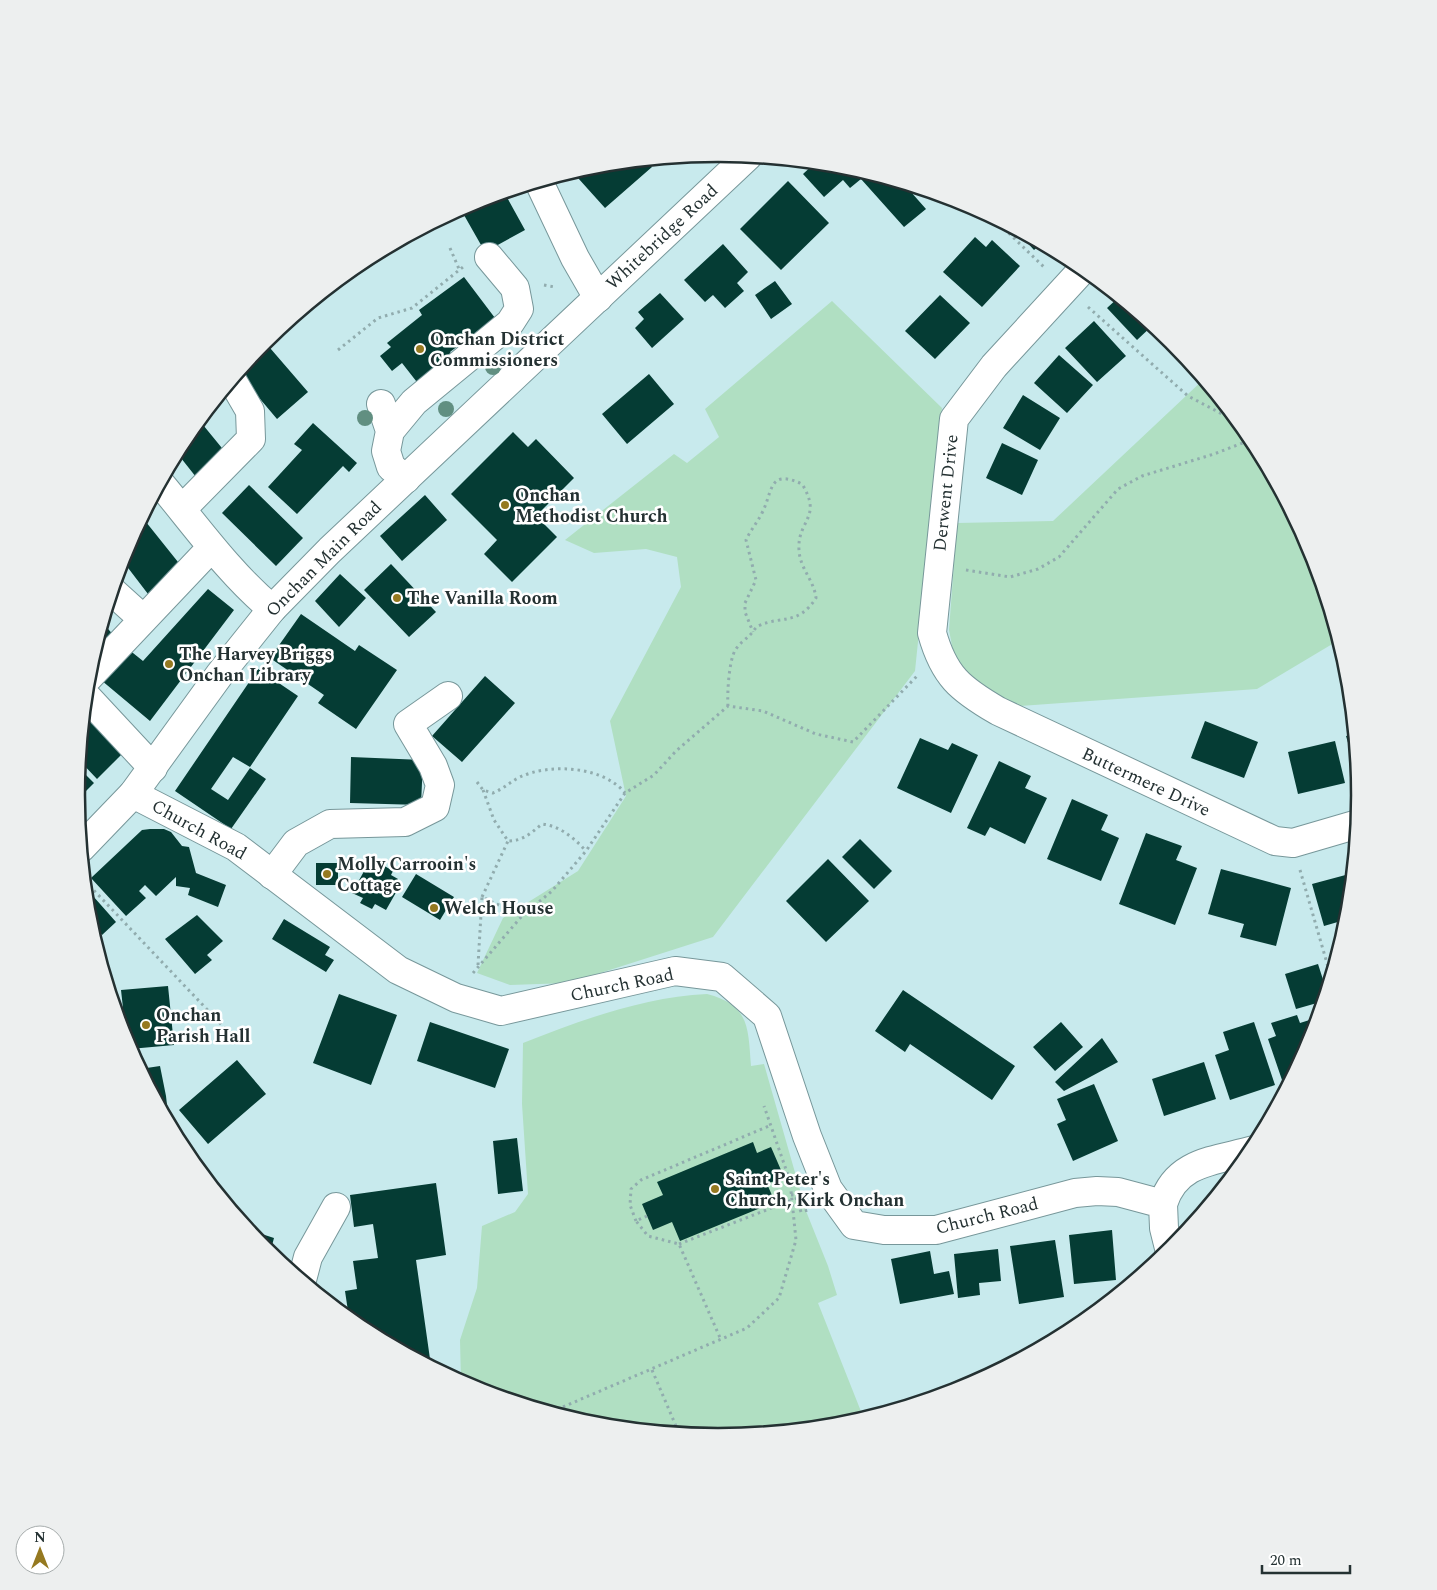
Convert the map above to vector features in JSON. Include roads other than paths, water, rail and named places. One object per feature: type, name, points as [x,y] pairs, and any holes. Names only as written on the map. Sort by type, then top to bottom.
[{"type":"main road","name":"Whitebridge Road","points":[[598,298],[741,163]]},
{"type":"main road","points":[[541,187],[575,258],[598,298]]},
{"type":"main road","points":[[406,479],[391,468],[386,451],[390,431],[414,402],[510,323],[519,309],[516,288],[489,257]]},
{"type":"main road","name":"Derwent Drive","points":[[944,665],[932,633],[954,419],[994,366],[1078,274]]},
{"type":"main road","name":"Onchan Main Road","points":[[87,843],[133,794],[220,674],[272,609],[330,550],[598,298]]},
{"type":"main road","points":[[182,509],[251,439],[250,411],[235,385]]},
{"type":"main road","points":[[381,404],[390,431]]},
{"type":"main road","points":[[164,488],[212,547],[256,595],[272,609]]},
{"type":"main road","points":[[98,667],[212,547]]},
{"type":"main road","points":[[117,597],[143,619]]},
{"type":"main road","name":"Buttermere Drive","points":[[944,665],[969,694],[998,711],[1275,841],[1293,843],[1351,826]]},
{"type":"main road","points":[[272,875],[296,843],[330,824],[405,822],[435,807],[440,785],[434,766],[408,724],[448,696]]},
{"type":"main road","points":[[92,702],[153,768]]},
{"type":"main road","name":"Church Road","points":[[133,794],[236,847],[398,970],[456,998],[501,1011],[675,971],[722,977],[767,1016],[806,1136],[828,1189],[854,1225],[884,1230],[936,1230],[1075,1193],[1097,1191],[1118,1192],[1163,1204]]},
{"type":"main road","points":[[1167,1242],[1164,1228],[1163,1204],[1168,1189],[1178,1175],[1194,1166],[1240,1154]]},
{"type":"main road","points":[[304,1273],[308,1257],[336,1208]]},
{"type":"place","name":"Onchan District Commissioners","points":[[420,349]]},
{"type":"place","name":"Onchan Methodist Church","points":[[505,505]]},
{"type":"place","name":"The Vanilla Room","points":[[397,598]]},
{"type":"place","name":"The Harvey Briggs Onchan Library","points":[[169,664]]},
{"type":"place","name":"Molly Carrooin's Cottage","points":[[327,874]]},
{"type":"place","name":"Welch House","points":[[434,908]]},
{"type":"place","name":"Onchan Parish Hall","points":[[146,1025]]},
{"type":"place","name":"Saint Peter's Church, Kirk Onchan","points":[[715,1189]]}]
